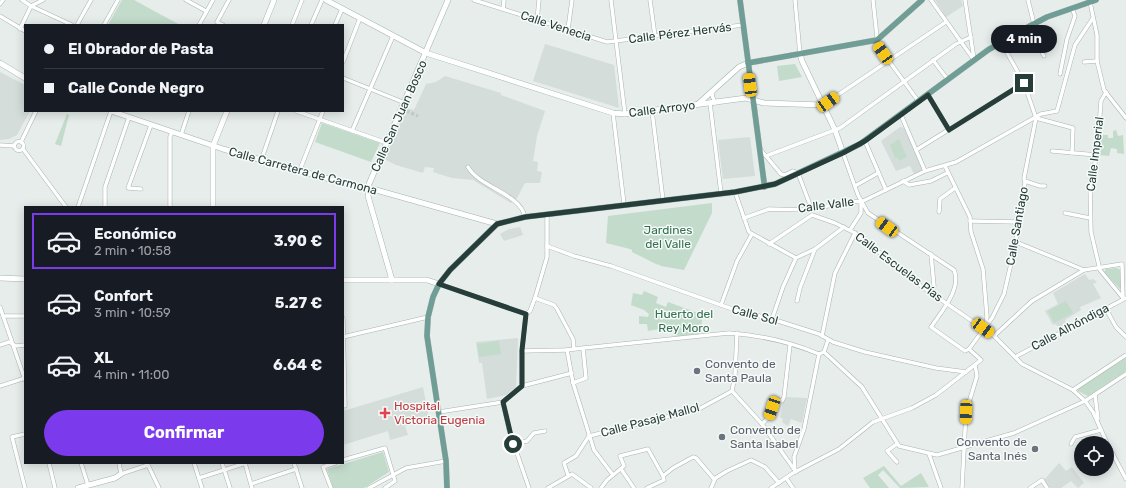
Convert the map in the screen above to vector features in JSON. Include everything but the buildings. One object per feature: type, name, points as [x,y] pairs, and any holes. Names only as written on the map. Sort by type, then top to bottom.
[{"type":"main road","points":[[264,24],[274,0]]},
{"type":"main road","name":"Calle Arroyo","points":[[326,0],[426,53],[612,113],[625,114],[652,111],[746,98],[764,102],[823,105]]},
{"type":"main road","name":"Calle San Juan Bosco","points":[[392,280],[368,196],[369,188],[386,143],[404,110],[405,103],[448,0]]},
{"type":"main road","points":[[740,0],[764,185]]},
{"type":"main road","points":[[695,105],[713,92],[739,67],[748,63],[877,40],[922,0]]},
{"type":"main road","points":[[447,488],[446,461],[427,336],[428,317],[433,296],[439,284],[450,270],[495,224],[525,217],[547,214],[735,192],[764,185],[843,153],[865,141],[974,60],[1001,42],[1034,24],[1090,1],[1096,0]]},
{"type":"main road","points":[[800,54],[835,130],[843,153]]},
{"type":"main road","points":[[0,63],[24,77]]},
{"type":"main road","name":"Calle Carretera de Carmona","points":[[114,112],[261,161],[361,188],[369,188],[495,224]]},
{"type":"main road","points":[[213,206],[213,146],[227,112]]},
{"type":"main road","points":[[0,278],[24,278]]},
{"type":"main road","points":[[344,280],[427,280],[439,284]]},
{"type":"main road","points":[[78,488],[115,478],[121,474]]},
{"type":"street","points":[[0,4],[3,0]]},
{"type":"street","points":[[22,0],[31,6],[70,24]]},
{"type":"street","points":[[20,29],[31,6],[43,0]]},
{"type":"street","points":[[78,24],[91,0]]},
{"type":"street","points":[[105,24],[118,0]]},
{"type":"street","points":[[186,0],[206,11]]},
{"type":"street","points":[[200,24],[213,0]]},
{"type":"street","points":[[221,24],[217,22],[229,0]]},
{"type":"street","points":[[292,24],[302,0]]},
{"type":"street","points":[[312,24],[322,0]]},
{"type":"street","name":"Calle Venecia","points":[[474,0],[607,42],[616,42]]},
{"type":"street","points":[[503,9],[504,0]]},
{"type":"street","points":[[537,20],[539,0]]},
{"type":"street","points":[[568,29],[572,0]]},
{"type":"street","points":[[610,0],[625,114]]},
{"type":"street","points":[[650,0],[655,36]]},
{"type":"street","points":[[794,0],[800,54]]},
{"type":"street","points":[[873,0],[878,46],[919,102]]},
{"type":"street","points":[[930,0],[974,60]]},
{"type":"street","points":[[965,0],[974,60]]},
{"type":"street","points":[[1028,0],[1034,24]]},
{"type":"street","points":[[1090,1],[1097,38],[1097,61],[1106,92],[1126,118]]},
{"type":"street","points":[[335,24],[342,8]]},
{"type":"street","points":[[1060,74],[1066,39],[1075,16],[1072,8]]},
{"type":"street","points":[[0,16],[24,31]]},
{"type":"street","points":[[344,59],[360,18]]},
{"type":"street","points":[[861,202],[925,171],[956,162],[1044,113],[1055,112],[1059,109],[1075,45],[1093,18]]},
{"type":"street","points":[[823,105],[946,22]]},
{"type":"street","name":"Calle Pérez Hervás","points":[[616,42],[743,25]]},
{"type":"street","points":[[1028,27],[1044,56]]},
{"type":"street","points":[[352,131],[392,36]]},
{"type":"street","points":[[766,156],[840,128],[933,60],[960,42],[971,37]]},
{"type":"street","points":[[1001,42],[1024,83],[1036,118]]},
{"type":"street","points":[[933,60],[948,80]]},
{"type":"street","points":[[1084,62],[1097,61]]},
{"type":"street","points":[[344,78],[405,103]]},
{"type":"street","points":[[916,150],[1024,83]]},
{"type":"street","points":[[713,92],[712,103],[721,193]]},
{"type":"street","name":"Calle Imperial","points":[[1100,268],[1091,232],[1090,183],[1097,155],[1101,101],[1106,92]]},
{"type":"street","points":[[928,95],[949,130]]},
{"type":"street","points":[[652,111],[663,200]]},
{"type":"street","points":[[36,112],[21,142],[23,149],[65,206]]},
{"type":"street","points":[[78,206],[111,112]]},
{"type":"street","points":[[181,135],[189,112]]},
{"type":"street","points":[[261,161],[278,112]]},
{"type":"street","points":[[301,112],[386,143]]},
{"type":"street","points":[[299,172],[323,112]]},
{"type":"street","points":[[612,113],[624,204]]},
{"type":"street","points":[[901,115],[925,171]]},
{"type":"street","points":[[106,206],[105,187],[129,117]]},
{"type":"street","points":[[1036,118],[1073,128],[1072,153]]},
{"type":"street","name":"Calle Santiago","points":[[969,349],[983,328],[992,318],[1004,294],[1016,242],[1025,181],[1024,178],[1036,118]]},
{"type":"street","points":[[141,189],[128,188],[151,125]]},
{"type":"street","points":[[170,206],[170,136],[172,132]]},
{"type":"street","points":[[865,141],[886,190]]},
{"type":"street","points":[[14,146],[16,142],[21,142]]},
{"type":"street","points":[[0,145],[14,146],[18,150],[23,149]]},
{"type":"street","points":[[760,148],[785,177]]},
{"type":"street","points":[[1052,151],[1097,155]]},
{"type":"street","points":[[771,488],[797,471],[839,449],[864,427],[924,402],[951,385],[981,360],[969,349],[965,351],[931,327],[952,297],[956,272],[931,254],[868,214],[861,202],[843,153]]},
{"type":"street","points":[[945,166],[947,173],[968,213],[971,232],[983,269],[987,317],[986,324]]},
{"type":"street","points":[[468,167],[473,175],[514,201],[523,209],[525,217]]},
{"type":"street","points":[[769,244],[812,215],[812,210],[796,173]]},
{"type":"street","points":[[855,186],[878,173]]},
{"type":"street","points":[[903,181],[909,185],[926,182],[947,173]]},
{"type":"street","points":[[1025,181],[1040,186],[1045,186]]},
{"type":"street","points":[[939,212],[940,199],[955,188]]},
{"type":"street","points":[[735,192],[749,232],[796,258]]},
{"type":"street","name":"Calle Valle","points":[[744,218],[769,209],[812,210],[852,201],[861,202]]},
{"type":"street","points":[[850,230],[861,213],[861,202]]},
{"type":"street","points":[[1065,213],[1090,218]]},
{"type":"street","points":[[522,386],[522,350],[526,314],[530,311],[535,298],[547,257],[547,214]]},
{"type":"street","name":"Calle Escuelas Pías","points":[[812,215],[844,227],[855,233],[921,286],[994,336],[1022,364],[1072,390],[1085,401],[1098,421]]},
{"type":"street","points":[[970,221],[1018,222]]},
{"type":"street","points":[[772,319],[783,287],[796,258],[815,249],[844,227]]},
{"type":"street","points":[[822,336],[835,274],[855,233]]},
{"type":"street","points":[[721,305],[737,261],[752,234]]},
{"type":"street","points":[[1016,242],[1084,270]]},
{"type":"street","name":"Calle Sol","points":[[547,246],[574,256],[611,266],[721,305],[758,317],[772,319],[822,336],[833,342],[883,357],[966,372]]},
{"type":"street","points":[[797,301],[800,288],[815,249]]},
{"type":"street","points":[[931,254],[934,286],[932,293]]},
{"type":"street","points":[[994,336],[1032,301],[1084,270],[1124,263],[1125,298]]},
{"type":"street","points":[[1100,268],[1125,298]]},
{"type":"street","points":[[439,284],[526,314]]},
{"type":"street","points":[[535,298],[556,307],[573,339],[574,349]]},
{"type":"street","name":"Calle Alhóndiga","points":[[1015,357],[1080,320],[1106,309],[1125,298]]},
{"type":"street","points":[[0,307],[24,376]]},
{"type":"street","points":[[1106,309],[1116,327],[1126,337]]},
{"type":"street","points":[[3,316],[24,316]]},
{"type":"street","points":[[344,337],[428,317]]},
{"type":"street","points":[[522,350],[567,350],[737,333],[755,335],[790,344],[819,354],[824,352],[828,340]]},
{"type":"street","points":[[737,333],[735,375],[732,391],[762,424],[797,471]]},
{"type":"street","points":[[0,345],[9,342],[24,345]]},
{"type":"street","points":[[762,424],[769,417],[775,399],[782,401],[784,397],[790,344]]},
{"type":"street","points":[[573,383],[586,378],[583,348]]},
{"type":"street","points":[[567,350],[573,383],[594,450],[613,475]]},
{"type":"street","points":[[824,352],[862,387],[897,444],[937,455],[1014,433],[1085,401],[1126,374]]},
{"type":"street","points":[[797,471],[794,457],[804,428],[819,354]]},
{"type":"street","points":[[1072,390],[1126,355]]},
{"type":"street","points":[[962,488],[966,412],[977,376],[975,365]]},
{"type":"street","points":[[439,412],[503,402],[522,386],[572,373]]},
{"type":"street","points":[[344,374],[345,406]]},
{"type":"street","points":[[0,386],[24,379]]},
{"type":"street","name":"Calle Pasaje Mallol","points":[[589,436],[699,408],[732,391]]},
{"type":"street","points":[[1095,395],[1098,421],[1104,436]]},
{"type":"street","points":[[503,402],[513,444],[529,488]]},
{"type":"street","points":[[1071,444],[1075,437],[1101,430]]},
{"type":"street","points":[[513,444],[526,441],[534,432],[545,431]]},
{"type":"street","points":[[24,434],[12,437],[25,488]]},
{"type":"street","points":[[568,475],[564,463],[576,456],[589,436]]},
{"type":"street","points":[[897,444],[887,451],[897,462]]},
{"type":"street","points":[[344,460],[385,448],[395,481],[385,488]]},
{"type":"street","points":[[601,488],[625,465],[620,456],[648,449],[664,480],[648,488]]},
{"type":"street","points":[[929,454],[941,488]]},
{"type":"street","points":[[1114,456],[1126,479]]},
{"type":"street","points":[[663,476],[673,468],[693,457],[696,458],[715,479]]},
{"type":"street","points":[[711,488],[715,479],[727,471],[751,460],[765,467],[779,483]]},
{"type":"street","points":[[370,488],[376,487],[393,474],[406,468],[446,461]]},
{"type":"street","points":[[49,464],[55,488]]},
{"type":"street","points":[[81,464],[88,485]]},
{"type":"street","points":[[119,464],[121,474],[148,465],[159,488]]},
{"type":"street","points":[[194,464],[202,488]]},
{"type":"street","points":[[222,464],[230,488]]},
{"type":"street","points":[[199,478],[242,464]]},
{"type":"street","points":[[245,464],[252,488]]},
{"type":"street","points":[[294,464],[302,488]]},
{"type":"street","points":[[330,488],[323,467],[332,464]]},
{"type":"street","points":[[251,484],[296,469]]},
{"type":"street","points":[[621,469],[634,488]]},
{"type":"street","points":[[548,488],[568,475],[574,475],[591,488]]},
{"type":"street","points":[[786,478],[793,488]]},
{"type":"street","points":[[1030,488],[1042,480],[1047,488]]},
{"type":"shaded area","points":[[935,0],[961,0],[963,6],[946,17]]},
{"type":"shaded area","points":[[545,44],[614,65],[619,108],[533,81]]},
{"type":"shaded area","points":[[0,72],[24,84],[24,112],[29,112],[17,135],[9,139],[0,140]]},
{"type":"shaded area","points":[[445,76],[501,93],[501,95],[545,111],[537,136],[533,161],[538,162],[537,171],[542,172],[540,183],[525,183],[517,198],[511,203],[473,180],[452,178],[433,172],[434,168],[425,167],[423,173],[396,165],[384,159],[407,108],[414,110],[426,84],[436,82]]},
{"type":"shaded area","points":[[900,127],[905,128],[923,170],[914,174],[910,166],[896,171],[881,141]]},
{"type":"shaded area","points":[[750,137],[755,176],[723,179],[718,140]]},
{"type":"shaded area","points":[[520,227],[523,235],[504,241],[500,234],[509,229]]},
{"type":"shaded area","points":[[1085,274],[1089,280],[1093,279],[1097,282],[1093,284],[1101,298],[1080,307],[1081,310],[1065,320],[1068,326],[1065,327],[1064,325],[1059,327],[1055,324],[1053,325],[1045,311],[1058,304],[1053,293]]},
{"type":"shaded area","points":[[517,338],[516,387],[506,395],[487,399],[482,363],[479,363],[476,342]]},
{"type":"shaded area","name":"Hospital Victoria Eugenia","points":[[423,387],[429,419],[405,426],[408,435],[390,440],[388,431],[344,445],[344,411]]},
{"type":"shaded area","points":[[784,397],[807,398],[802,423],[791,419],[788,426],[782,422],[783,419],[780,417]]},
{"type":"shaded area","points":[[1059,463],[1066,471],[1072,467],[1074,470],[1074,476],[1079,476],[1084,483],[1078,488],[1071,481],[1061,488],[1050,488],[1044,480]]},
{"type":"green space","points":[[122,0],[134,0],[178,24],[109,24]]},
{"type":"green space","points":[[795,64],[802,77],[779,81],[777,66]]},
{"type":"green space","points":[[67,114],[69,115],[61,146],[55,144]]},
{"type":"green space","points":[[322,123],[380,143],[371,162],[315,142]]},
{"type":"green space","points":[[1116,130],[1118,136],[1123,135],[1124,154],[1117,153],[1117,149],[1111,148],[1109,156],[1099,155],[1098,135],[1108,135],[1108,138],[1113,138],[1113,131]]},
{"type":"green space","points":[[899,139],[907,157],[899,161],[897,157],[895,158],[890,145]]},
{"type":"green space","name":"Jardines del Valle","points":[[712,203],[712,213],[684,270],[658,265],[632,252],[630,249],[606,243],[608,216]]},
{"type":"green space","points":[[1117,268],[1120,270],[1120,289],[1104,272],[1106,269]]},
{"type":"green space","name":"Huerto del Rey Moro","points":[[644,291],[658,297],[656,303],[666,307],[668,302],[703,315],[700,334],[674,337],[673,329],[663,323],[662,326],[659,326],[659,329],[648,331],[647,324],[639,324],[639,316],[648,317],[649,314],[644,310],[631,305],[633,293],[642,295]]},
{"type":"green space","points":[[1066,301],[1073,313],[1054,323],[1048,311]]},
{"type":"green space","points":[[499,341],[501,354],[479,357],[477,344]]},
{"type":"green space","points":[[1126,358],[1126,371],[1088,396],[1078,391],[1078,388]]},
{"type":"green space","points":[[383,452],[389,472],[364,488],[333,488],[327,469]]},
{"type":"green space","points":[[884,466],[901,486],[921,473],[929,487],[900,488],[883,470],[878,475],[889,488],[870,488],[863,478]]},
{"type":"tunnel","points":[[406,111],[418,116]]},
{"type":"place","name":"Convento de Santa Paula","points":[[697,371]]},
{"type":"place","name":"Hospital Victoria Eugenia","points":[[385,413]]},
{"type":"place","name":"Convento de Santa Isabel","points":[[722,437]]},
{"type":"place","name":"Convento de Santa Inés","points":[[1035,449]]},
{"type":"route","points":[[513,444],[503,402],[522,386],[522,350],[526,314],[439,284],[450,270],[497,224],[504,221],[547,214],[764,188],[786,180],[860,144],[928,95],[949,130],[1024,83]]}]
